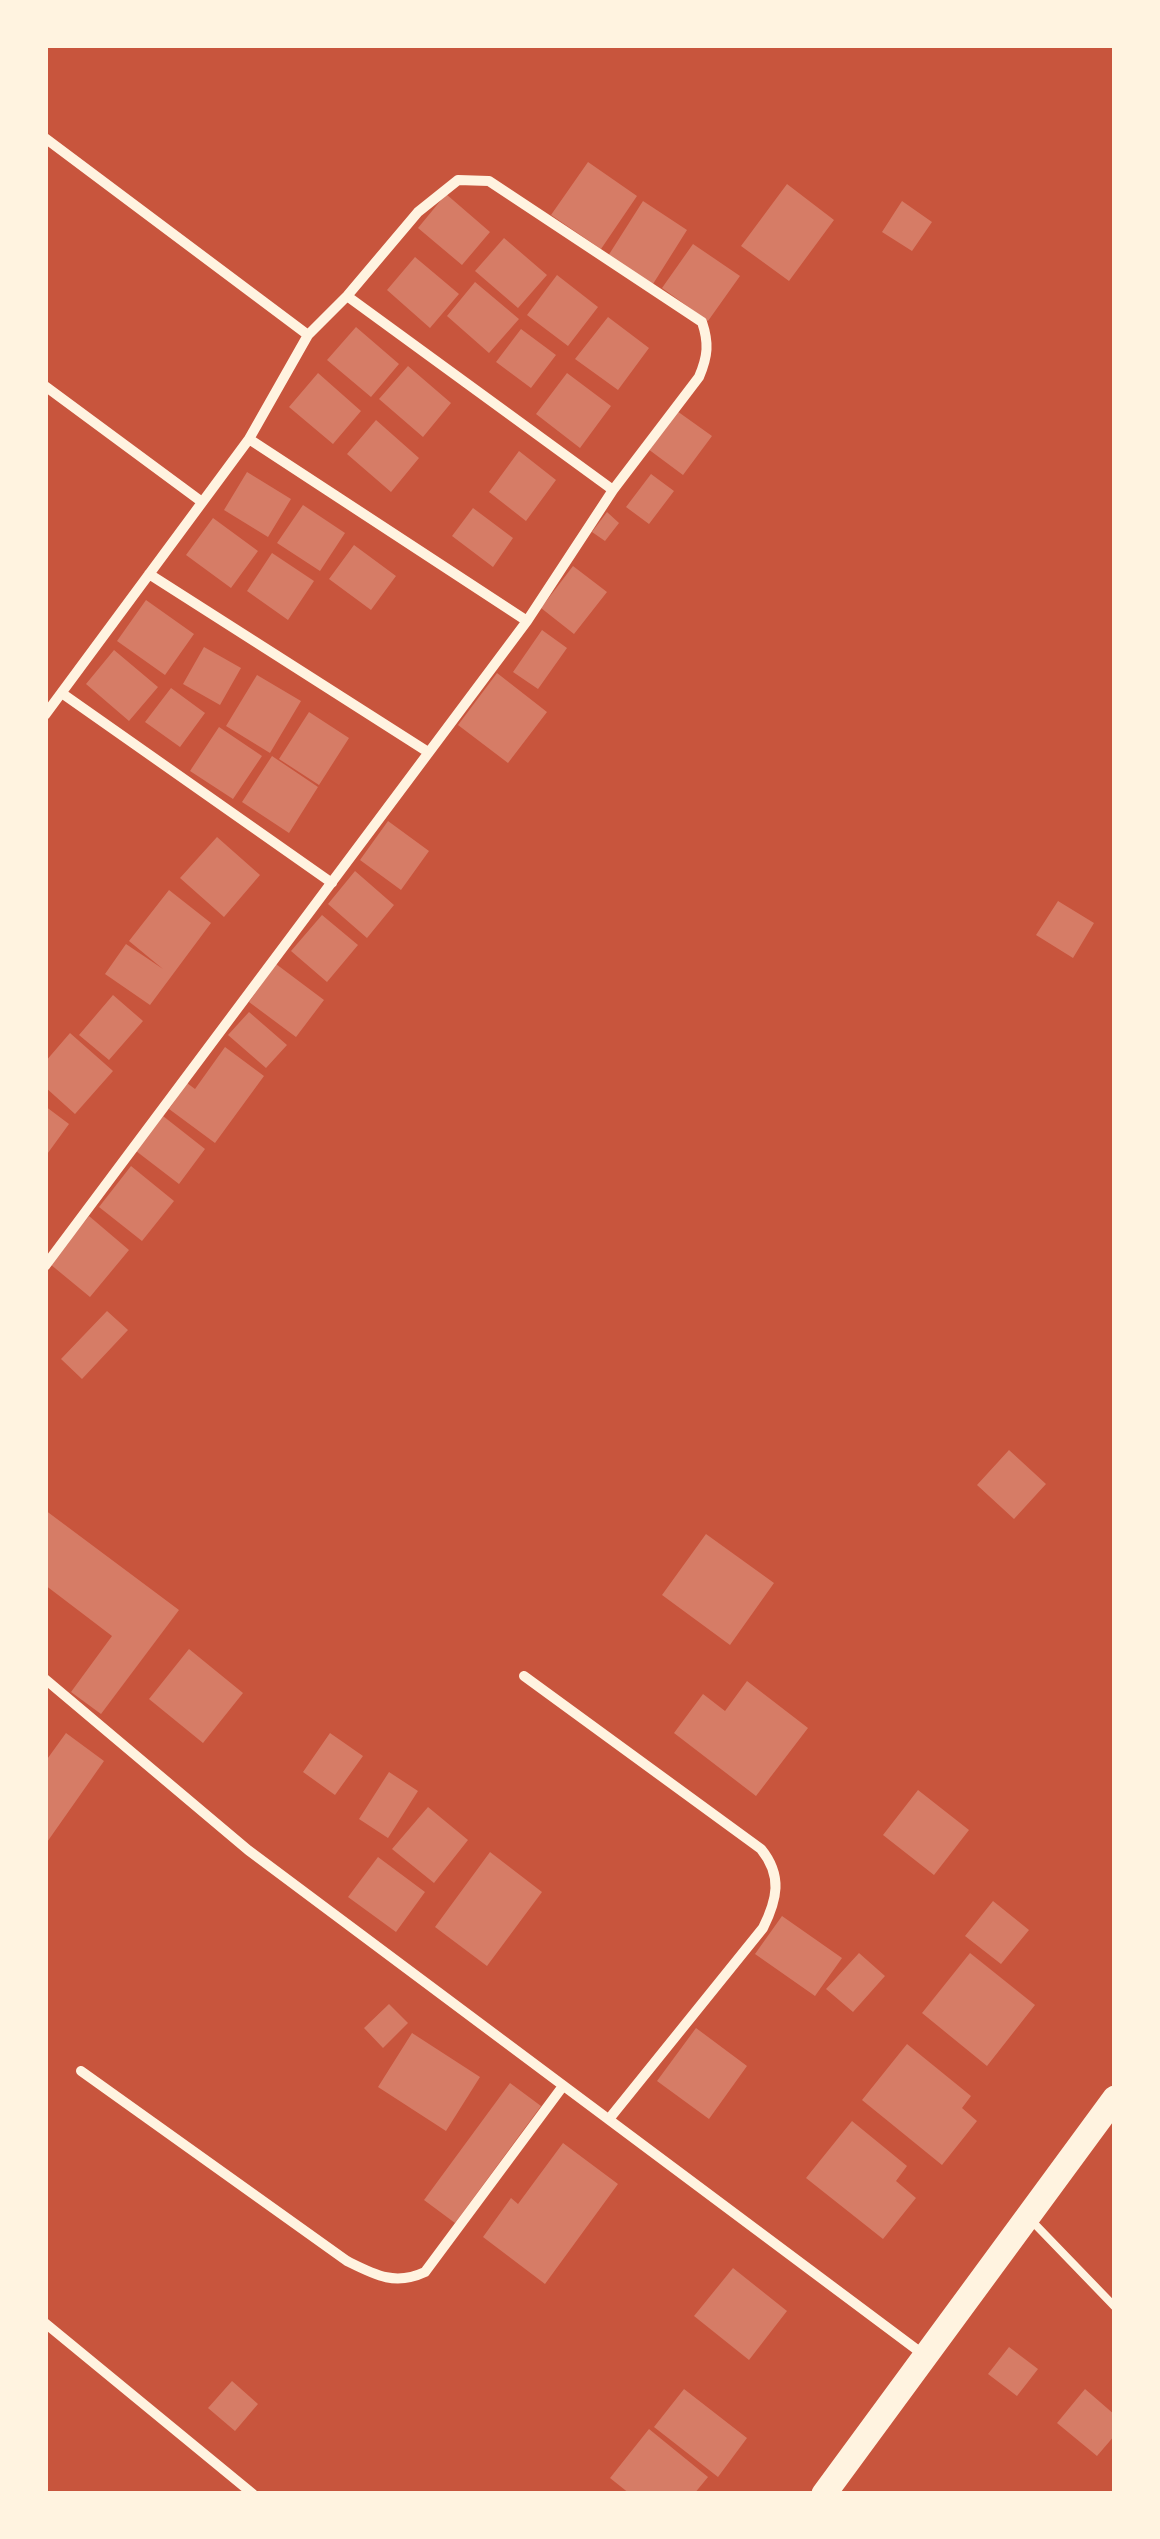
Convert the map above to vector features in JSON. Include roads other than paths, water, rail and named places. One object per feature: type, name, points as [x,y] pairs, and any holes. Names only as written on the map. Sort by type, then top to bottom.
[{"type":"main road","points":[[824,2494],[1115,2098]]},
{"type":"street","points":[[45,138],[308,335]]},
{"type":"street","points":[[45,715],[250,439],[308,335],[348,296],[418,212],[458,180],[481,178],[702,322],[708,340],[699,377],[613,490],[527,621],[45,1266]]},
{"type":"street","points":[[348,296],[613,490]]},
{"type":"street","points":[[45,386],[202,502]]},
{"type":"street","points":[[250,439],[527,621]]},
{"type":"street","points":[[149,574],[428,752]]},
{"type":"street","points":[[63,694],[332,883]]},
{"type":"street","points":[[524,1676],[760,1850],[774,1872],[778,1892],[763,1928],[609,2119]]},
{"type":"street","points":[[45,1679],[248,1850],[924,2355]]},
{"type":"street","points":[[81,2070],[347,2260],[380,2277],[406,2281],[425,2272],[564,2086]]},
{"type":"street","points":[[45,2323],[253,2494]]},
{"type":"lane","points":[[1027,2216],[1115,2307]]}]
